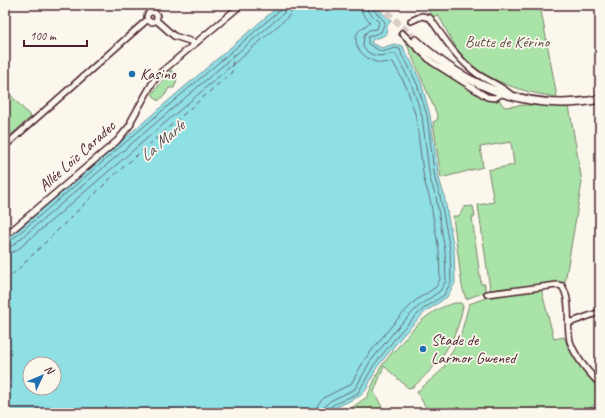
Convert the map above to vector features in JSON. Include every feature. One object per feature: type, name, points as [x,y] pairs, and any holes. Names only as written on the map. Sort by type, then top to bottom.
[{"type":"main road","points":[[416,40],[450,68],[502,94],[512,97],[555,103],[575,103],[600,99]]},
{"type":"main road","points":[[597,413],[600,409]]},
{"type":"street","points":[[148,5],[150,12],[156,15],[156,20],[174,36],[196,43]]},
{"type":"street","name":"Allée Loïc Caradec","points":[[5,236],[117,142],[131,124],[131,121],[156,78],[241,5]]},
{"type":"street","points":[[5,146],[147,20],[146,16],[150,12]]},
{"type":"street","points":[[411,21],[422,16],[430,18],[444,39],[461,60],[484,78],[503,88],[512,97]]},
{"type":"street","points":[[147,20],[152,22],[156,20]]},
{"type":"street","points":[[402,33],[432,62],[487,97],[492,98],[502,94]]},
{"type":"street","points":[[487,294],[559,285],[565,291],[571,343],[585,366],[599,379]]},
{"type":"street","points":[[569,323],[600,312]]},
{"type":"street","points":[[587,413],[597,413]]},
{"type":"green space","name":"Butte de Kérino","points":[[426,5],[540,5],[557,97],[519,89],[493,79],[482,72],[471,64],[458,51],[438,15],[432,17]]},
{"type":"green space","points":[[404,37],[420,56],[478,93],[486,100],[495,100],[498,98],[504,107],[525,105],[569,106],[582,182],[565,282],[542,285],[541,289],[554,339],[564,337],[570,351],[579,364],[600,387],[600,398],[587,413],[456,413],[452,407],[437,413],[429,413],[417,392],[443,369],[461,334],[469,304],[491,296],[478,205],[494,202],[488,170],[514,165],[511,142],[480,147],[483,167],[441,178],[433,122],[437,120],[438,117],[408,47],[403,40]]},
{"type":"green space","points":[[171,70],[175,74],[176,78],[174,88],[169,88],[165,95],[158,101],[152,94]]},
{"type":"green space","points":[[5,89],[31,117],[5,140]]},
{"type":"green space","points":[[473,206],[475,217],[472,217],[481,284],[485,284],[485,292],[466,299],[462,286],[453,216],[459,216],[464,207]]},
{"type":"green space","name":"Stade de Larmor Gwened","points":[[455,303],[461,303],[463,306],[460,319],[446,351],[431,370],[413,387],[408,388],[384,366],[374,392],[385,413],[344,413],[367,397],[380,368],[407,335],[421,321],[436,310]]},
{"type":"water","name":"La Marle","points":[[280,5],[374,5],[391,21],[387,26],[386,34],[373,39],[371,43],[382,48],[394,44],[403,46],[421,82],[430,115],[439,178],[444,195],[454,249],[455,283],[447,297],[425,312],[404,334],[377,367],[366,390],[360,396],[339,406],[330,413],[5,413],[5,241]]},
{"type":"ferry route","points":[[5,282],[112,177],[232,72],[233,54]]},
{"type":"tunnel","points":[[379,5],[416,40]]},
{"type":"place","name":"Kasino","points":[[132,74]]},
{"type":"place","name":"Stade de Larmor Gwened","points":[[423,349]]}]
